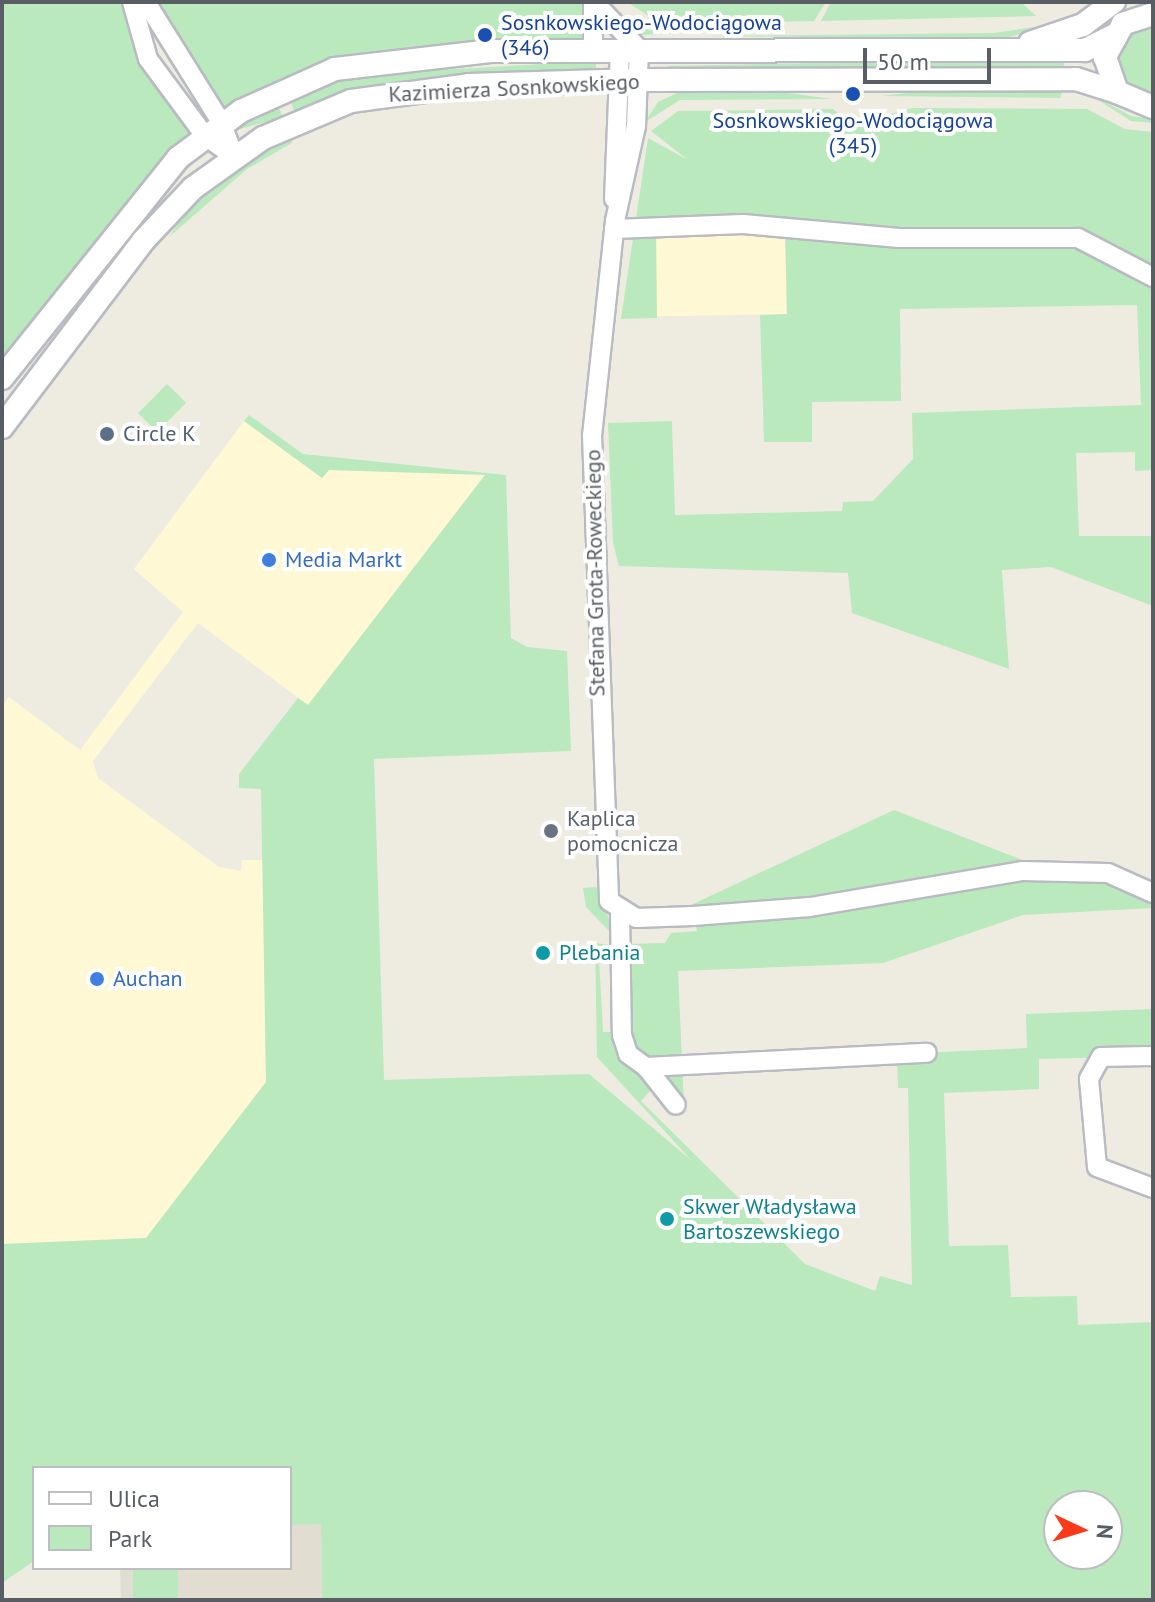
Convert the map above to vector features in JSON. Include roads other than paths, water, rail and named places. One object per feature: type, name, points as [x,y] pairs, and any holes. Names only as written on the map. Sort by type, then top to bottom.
[{"type":"street","points":[[132,2],[140,43],[234,156]]},
{"type":"street","points":[[146,2],[213,129]]},
{"type":"street","points":[[593,2],[629,50]]},
{"type":"street","points":[[593,2],[593,50]]},
{"type":"street","points":[[985,49],[1060,35],[1114,2]]},
{"type":"street","name":"Kazimierza Sosnkowskiego","points":[[2,378],[121,221],[213,129],[314,76],[359,63],[593,50],[1085,50],[1113,36],[1146,11]]},
{"type":"street","points":[[1113,36],[1106,69],[1117,92]]},
{"type":"street","name":"Stefana Grota-Roweckiego","points":[[629,50],[629,80],[592,435],[605,881],[620,914],[622,1035],[628,1054],[646,1067],[676,1105]]},
{"type":"street","name":"Kazimierza Sosnkowskiego","points":[[2,427],[143,241],[234,156],[305,117],[373,95],[629,80],[1076,79],[1153,107]]},
{"type":"street","points":[[615,225],[743,224],[899,238],[1071,237],[1094,242],[1153,277]]},
{"type":"street","points":[[620,914],[649,919],[810,907],[1023,871],[1108,873],[1153,893]]},
{"type":"street","points":[[646,1067],[927,1053]]},
{"type":"street","points":[[1153,1056],[1101,1057],[1089,1079],[1097,1167],[1153,1188]]},
{"type":"place","name":"Sosnkowskiego-Wodociągowa (346)","points":[[485,35]]},
{"type":"place","name":"Sosnkowskiego-Wodociągowa (345)","points":[[853,94]]},
{"type":"place","name":"Circle K","points":[[107,434]]},
{"type":"place","name":"Media Markt","points":[[269,560]]},
{"type":"place","name":"Kaplica pomocnicza","points":[[551,831]]},
{"type":"place","name":"Plebania","points":[[543,953]]},
{"type":"place","name":"Auchan","points":[[97,979]]},
{"type":"place","name":"Skwer Władysława Bartoszewskiego","points":[[667,1219]]}]
